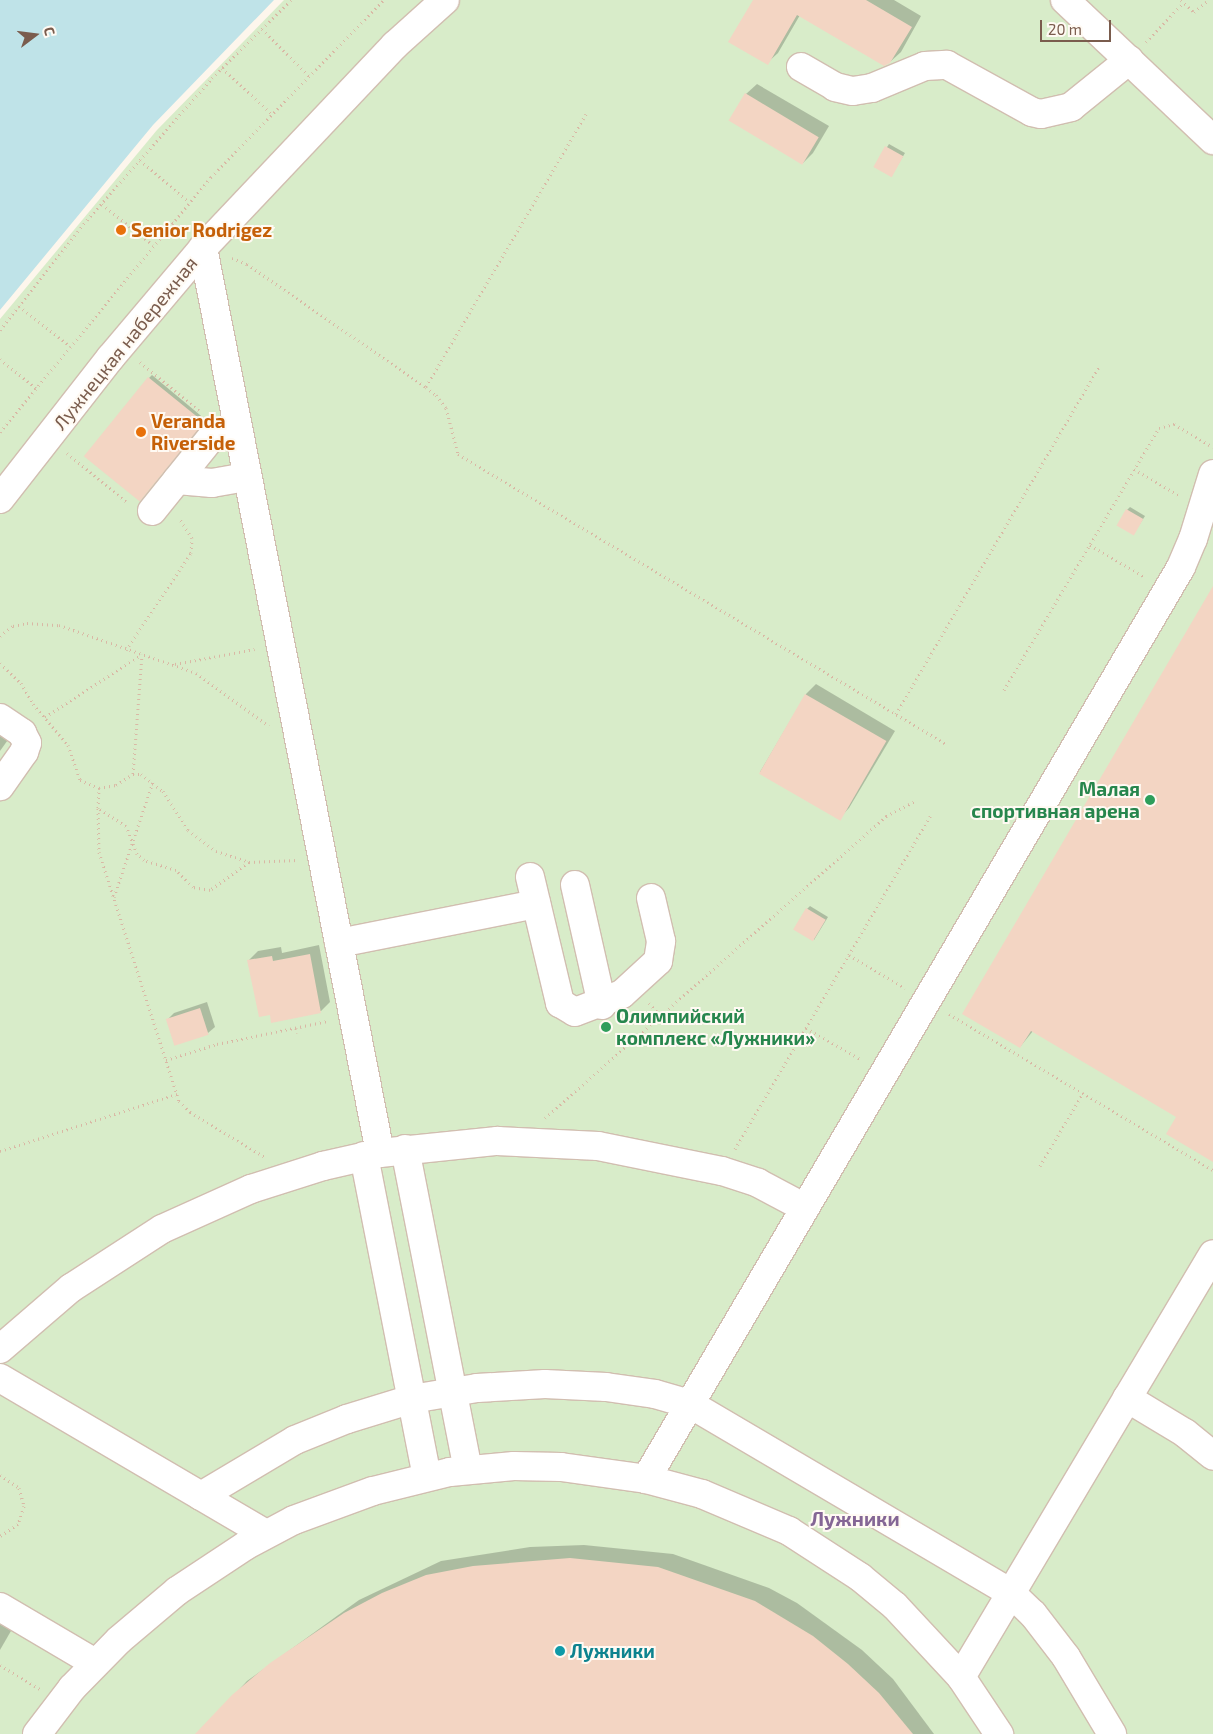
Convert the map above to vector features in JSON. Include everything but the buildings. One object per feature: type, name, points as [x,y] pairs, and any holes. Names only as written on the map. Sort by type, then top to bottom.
[{"type":"street","name":"Лужнецкая набережная","points":[[0,499],[120,346],[203,248],[395,45],[445,0]]},
{"type":"street","points":[[1065,0],[1213,140]]},
{"type":"street","points":[[801,67],[835,87],[853,91],[872,88],[925,66],[947,65],[1032,112],[1042,114],[1071,107],[1129,60]]},
{"type":"street","points":[[203,248],[339,943],[383,1152],[452,1391],[468,1469]]},
{"type":"street","points":[[152,511],[213,435]]},
{"type":"street","points":[[646,1479],[1167,590],[1208,513],[1213,474]]},
{"type":"street","points":[[177,480],[212,483],[248,477]]},
{"type":"street","points":[[0,718],[22,733],[26,743],[24,752],[0,786]]},
{"type":"street","points":[[530,877],[560,1003],[575,1012],[602,1005],[631,987],[658,961],[662,949],[651,898]]},
{"type":"street","points":[[575,885],[602,1005]]},
{"type":"street","points":[[339,943],[536,904]]},
{"type":"street","points":[[0,1348],[71,1288],[133,1246],[225,1199],[293,1174],[383,1152],[518,1141],[598,1146],[722,1171],[758,1184],[804,1208]]},
{"type":"street","points":[[383,1152],[412,1399],[427,1476]]},
{"type":"street","points":[[961,1677],[1213,1254]]},
{"type":"street","points":[[0,1378],[266,1534]]},
{"type":"street","points":[[201,1496],[295,1440],[347,1419],[412,1399],[452,1391],[507,1385],[580,1385],[656,1394],[690,1404],[1011,1593],[1033,1614],[1066,1657],[1112,1734]]},
{"type":"street","points":[[1126,1398],[1185,1433],[1213,1456]]},
{"type":"street","points":[[37,1734],[94,1663],[177,1592],[266,1534],[330,1505],[427,1476],[468,1469],[561,1467],[646,1479],[745,1510],[817,1547],[896,1606],[961,1677],[999,1734]]},
{"type":"street","points":[[0,1607],[94,1663]]},
{"type":"path","points":[[0,330],[140,160],[222,68],[291,0]]},
{"type":"path","points":[[0,432],[189,202],[384,0]]},
{"type":"path","points":[[1129,60],[1182,1],[1197,12],[1211,0]]},
{"type":"path","points":[[262,29],[309,76]]},
{"type":"path","points":[[222,68],[272,114]]},
{"type":"path","points":[[426,387],[586,114]]},
{"type":"path","points":[[140,160],[189,202]]},
{"type":"path","points":[[102,204],[153,244]]},
{"type":"path","points":[[203,248],[248,264],[436,394],[446,408],[454,445],[462,458],[946,744]]},
{"type":"path","points":[[19,306],[70,346]]},
{"type":"path","points":[[120,346],[212,421],[215,428],[213,435]]},
{"type":"path","points":[[0,359],[36,388]]},
{"type":"path","points":[[896,714],[1100,366]]},
{"type":"path","points":[[1004,690],[1156,432],[1166,424],[1174,424],[1213,447]]},
{"type":"path","points":[[48,438],[139,512],[152,511]]},
{"type":"path","points":[[1134,469],[1208,513]]},
{"type":"path","points":[[126,650],[191,553],[192,538],[182,521]]},
{"type":"path","points":[[1090,545],[1167,590]]},
{"type":"path","points":[[0,636],[13,626],[41,622],[58,625],[126,650],[173,664],[208,679],[257,716]]},
{"type":"path","points":[[173,664],[263,647]]},
{"type":"path","points":[[45,717],[142,654]]},
{"type":"path","points":[[133,774],[142,654]]},
{"type":"path","points":[[133,774],[153,782],[199,840],[216,852],[249,862],[323,859]]},
{"type":"path","points":[[133,774],[116,785],[99,788],[99,852],[176,1094],[190,1112],[293,1174]]},
{"type":"path","points":[[114,898],[153,782]]},
{"type":"path","points":[[518,1141],[886,816],[916,801]]},
{"type":"path","points":[[98,808],[126,826],[132,844],[144,860],[176,870],[193,887],[204,890],[217,886],[249,862]]},
{"type":"path","points":[[722,1171],[930,816]]},
{"type":"path","points":[[849,955],[1213,1170]]},
{"type":"path","points":[[166,1060],[217,1044],[354,1016]]},
{"type":"path","points":[[296,1028],[297,1033]]},
{"type":"path","points":[[806,1028],[884,1074]]},
{"type":"path","points":[[1040,1166],[1083,1093]]},
{"type":"path","points":[[0,1151],[176,1094]]},
{"type":"path","points":[[0,1475],[19,1488],[24,1506],[18,1524],[0,1536]]},
{"type":"path","points":[[0,1665],[41,1689]]},
{"type":"green space","name":"Олимпийский комплекс «Лужники»","points":[[284,0],[1213,0],[1213,1734],[0,1734],[0,319],[157,130]]},
{"type":"water","points":[[0,0],[274,0],[153,125],[0,310]]},
{"type":"place","name":"Senior Rodrigez","points":[[121,230]]},
{"type":"place","name":"Veranda Riverside","points":[[141,432]]},
{"type":"place","name":"Малая спортивная арена","points":[[1150,800]]},
{"type":"place","name":"Олимпийский комплекс «Лужники»","points":[[606,1027]]},
{"type":"place","name":"Лужники","points":[[560,1651]]},
{"type":"district","name":"Лужники","points":[[855,1518]]}]
